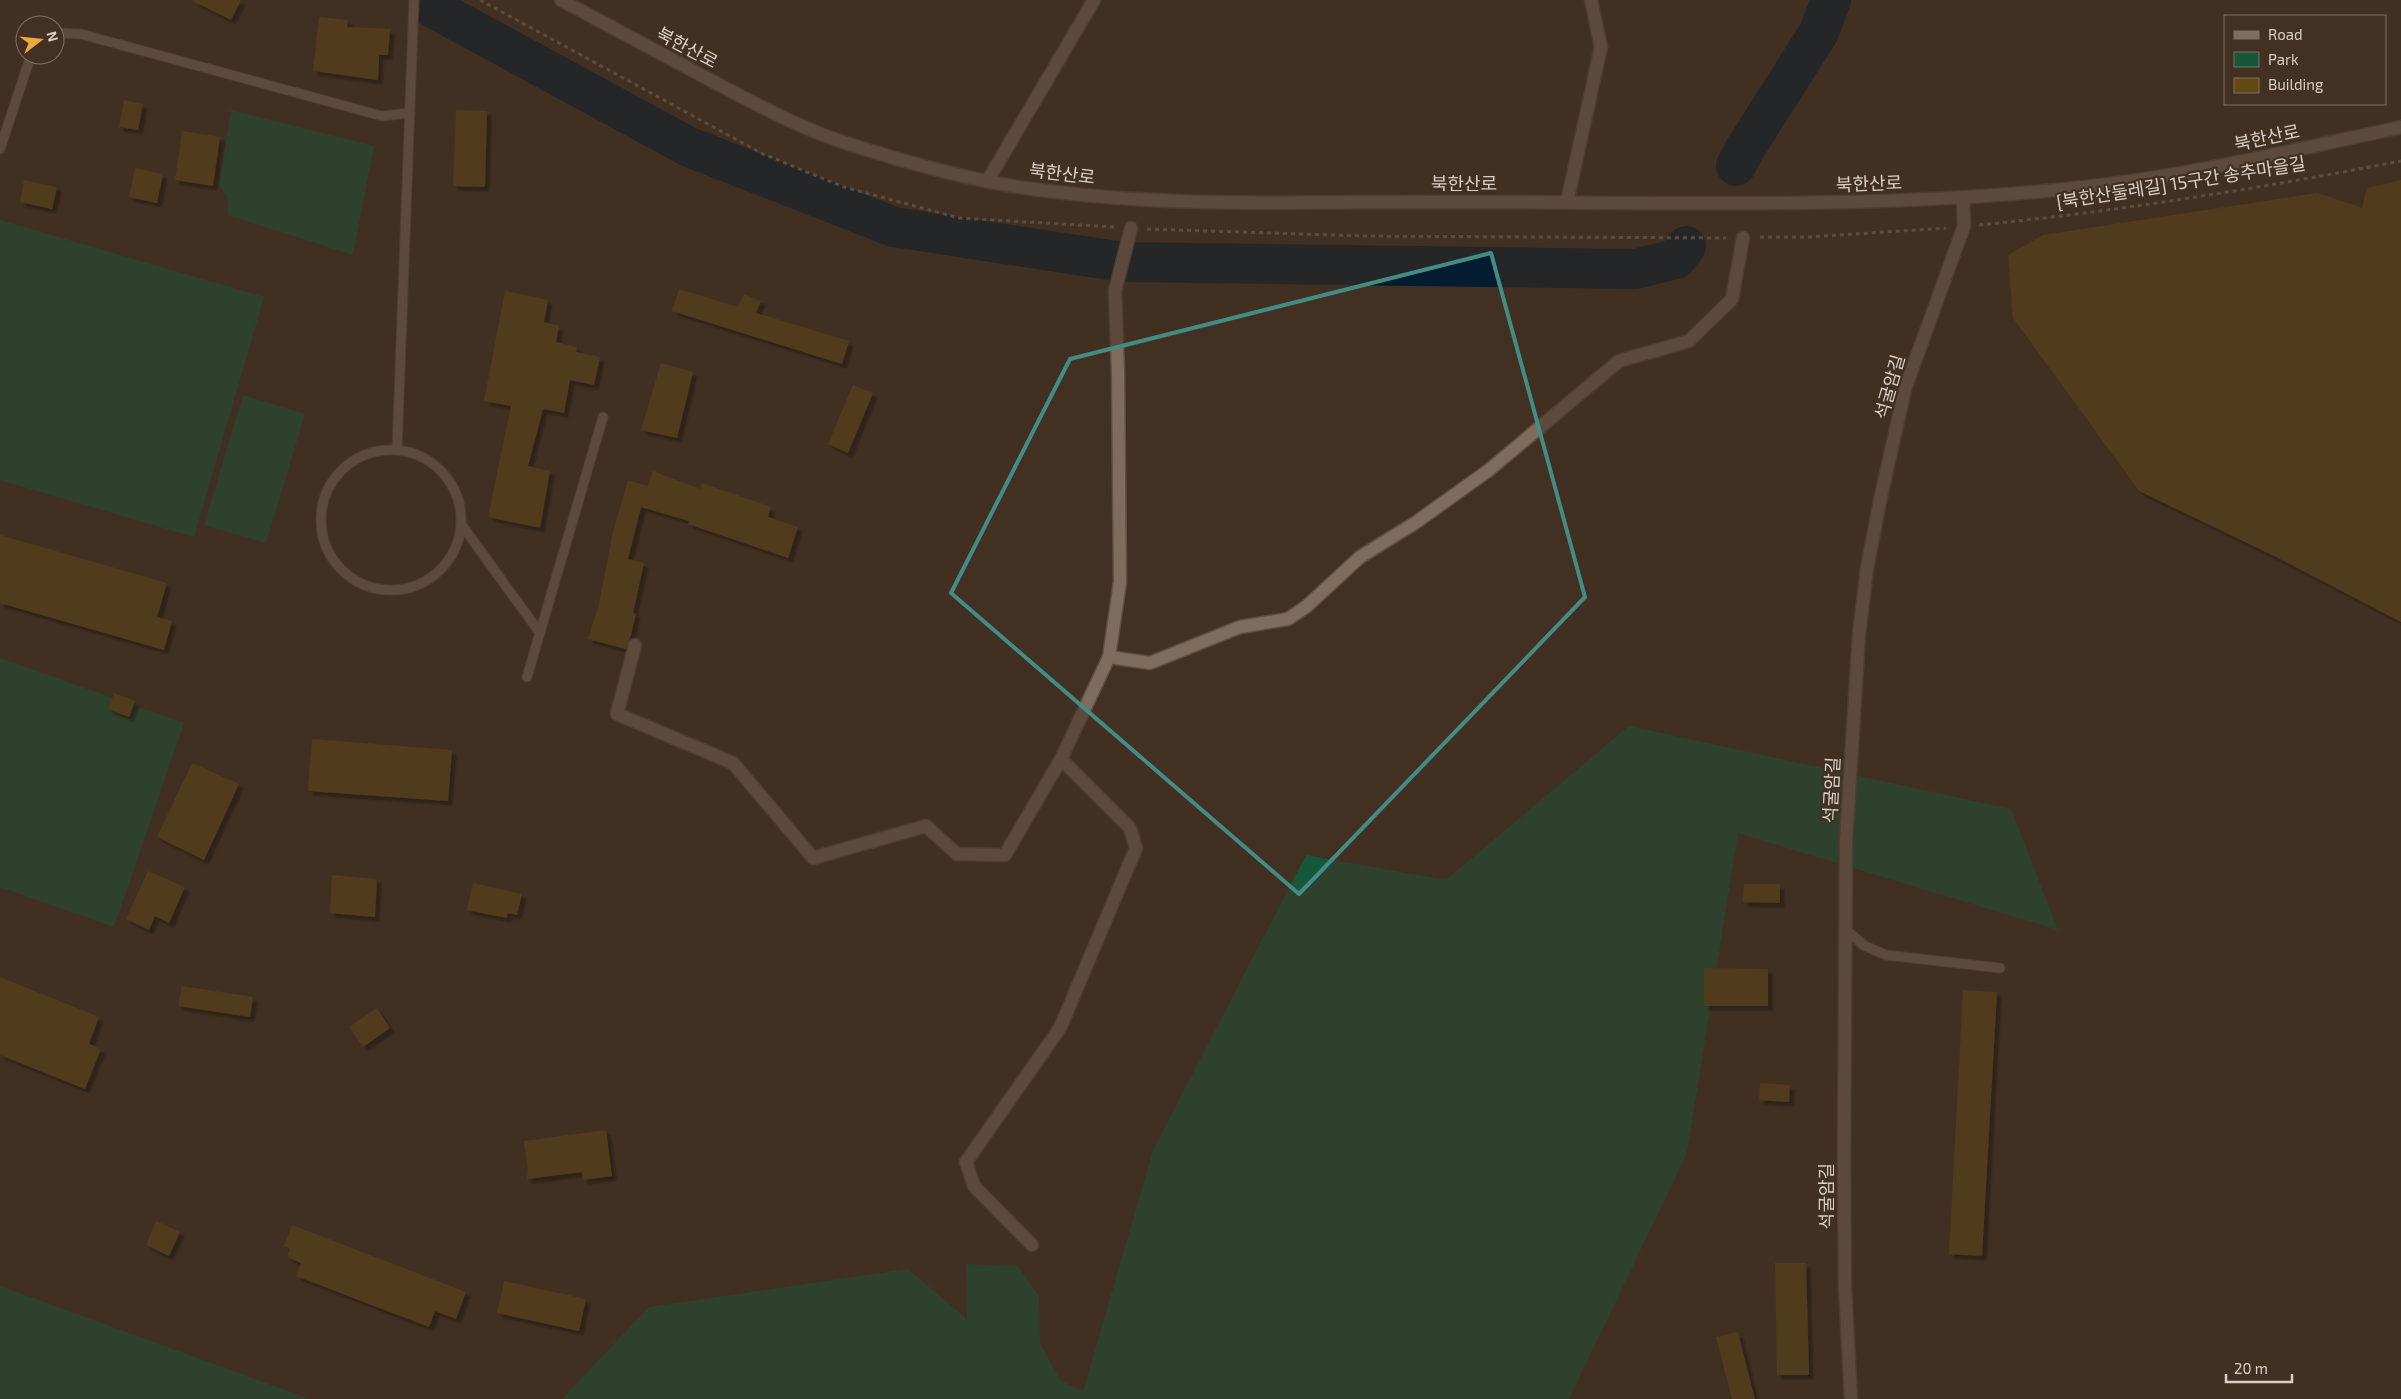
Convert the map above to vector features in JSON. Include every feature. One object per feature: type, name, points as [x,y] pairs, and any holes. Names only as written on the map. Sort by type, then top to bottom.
[{"type":"street","name":"북한산로","points":[[561,0],[747,99],[807,128],[847,144],[988,180],[1028,188],[1090,196],[1193,201],[1732,204],[1963,198],[2080,188],[2159,176],[2401,127]]},
{"type":"street","points":[[988,180],[1094,0]]},
{"type":"street","points":[[1567,202],[1601,48],[1591,0]]},
{"type":"street","name":"석굴암길","points":[[1851,1399],[1845,1277],[1846,841],[1859,634],[1867,568],[1880,496],[1905,389],[1964,226],[1963,198]]},
{"type":"street","points":[[635,645],[617,714],[733,762],[814,858],[926,826],[956,854],[1005,855],[1061,759],[1109,657],[1120,582],[1118,370],[1115,290],[1131,229]]},
{"type":"street","points":[[1109,657],[1150,663],[1240,626],[1288,619],[1307,606],[1360,557],[1415,523],[1489,470],[1619,361],[1688,341],[1732,300],[1743,238]]},
{"type":"street","points":[[1032,1244],[974,1186],[966,1162],[1060,1028],[1136,848],[1130,828],[1061,759]]},
{"type":"lane","points":[[396,450],[414,0]]},
{"type":"lane","points":[[65,33],[81,34],[382,116],[410,113]]},
{"type":"lane","points":[[0,149],[28,65]]},
{"type":"lane","points":[[527,677],[603,417]]},
{"type":"lane","points":[[396,450],[419,455],[438,468],[451,484],[459,504],[461,524],[456,545],[446,563],[431,577],[413,587],[392,590],[372,588],[353,579],[336,563],[324,543],[320,520],[324,497],[335,476],[352,461],[373,451],[396,450]]},
{"type":"lane","points":[[461,524],[540,633]]},
{"type":"lane","points":[[1846,930],[1865,946],[1886,955],[2000,968]]},
{"type":"path","name":"[북한산둘레길] 15구간 송추마을길","points":[[1964,226],[2102,211],[2327,175],[2401,161]]},
{"type":"highlighted area","points":[[1491,253],[1585,597],[1299,894],[951,593],[1070,359]]},
{"type":"green space","points":[[231,110],[374,146],[353,255],[228,215],[227,197],[219,185]]},
{"type":"green space","points":[[0,220],[264,297],[194,537],[0,480]]},
{"type":"green space","points":[[243,395],[305,414],[266,543],[204,525]]},
{"type":"green space","points":[[0,658],[184,723],[114,927],[0,887]]},
{"type":"green space","points":[[1629,726],[2011,809],[2058,930],[1738,833],[1687,1153],[1569,1399],[562,1399],[649,1307],[908,1269],[967,1319],[966,1264],[1018,1266],[1039,1296],[1040,1343],[1060,1380],[1083,1392],[1153,1150],[1306,855],[1446,880]]},
{"type":"green space","points":[[0,1286],[310,1399],[0,1399]]},
{"type":"building","points":[[191,0],[241,0],[231,20]]},
{"type":"building","points":[[319,17],[348,20],[347,27],[390,29],[388,55],[379,55],[378,80],[313,71]]},
{"type":"building","points":[[124,100],[143,104],[138,130],[119,127]]},
{"type":"building","points":[[456,110],[487,111],[485,187],[453,186]]},
{"type":"building","points":[[182,131],[220,137],[213,186],[175,180]]},
{"type":"building","points":[[135,168],[163,174],[157,203],[129,197]]},
{"type":"building","points":[[24,180],[57,187],[52,209],[20,202]]},
{"type":"building","points":[[2401,180],[2401,622],[2276,557],[2139,491],[2013,318],[2008,255],[2043,235],[2317,193],[2362,208],[2367,188]]},
{"type":"building","points":[[679,289],[738,307],[744,294],[761,301],[756,313],[849,341],[842,364],[672,311]]},
{"type":"building","points":[[505,291],[548,300],[544,322],[559,326],[556,342],[577,347],[576,352],[600,357],[594,385],[570,380],[564,413],[543,409],[528,466],[550,471],[540,528],[488,517],[511,406],[484,401]]},
{"type":"building","points":[[661,363],[693,372],[677,438],[641,430]]},
{"type":"building","points":[[853,385],[873,393],[848,453],[828,444]]},
{"type":"building","points":[[653,471],[700,489],[702,483],[771,507],[768,517],[798,527],[788,558],[688,524],[689,521],[641,507],[628,559],[644,563],[633,613],[636,614],[626,649],[588,639],[599,604],[613,532],[628,480],[648,486]]},
{"type":"building","points":[[0,535],[167,583],[157,617],[172,621],[164,650],[0,603]]},
{"type":"building","points":[[114,693],[135,701],[129,717],[108,709]]},
{"type":"building","points":[[312,739],[452,750],[448,801],[308,791]]},
{"type":"building","points":[[192,763],[239,784],[204,860],[157,837]]},
{"type":"building","points":[[148,871],[185,887],[169,923],[155,916],[149,930],[126,919]]},
{"type":"building","points":[[332,875],[377,879],[375,917],[330,913]]},
{"type":"building","points":[[473,883],[522,894],[517,915],[508,913],[507,918],[467,910]]},
{"type":"building","points":[[1744,884],[1780,884],[1780,903],[1743,902]]},
{"type":"building","points":[[1704,968],[1768,969],[1768,1006],[1704,1006]]},
{"type":"building","points":[[0,977],[99,1017],[89,1044],[101,1049],[85,1089],[0,1055]]},
{"type":"building","points":[[182,986],[253,997],[250,1017],[178,1006]]},
{"type":"building","points":[[1963,990],[1997,992],[1982,1256],[1949,1254]]},
{"type":"building","points":[[377,1008],[390,1028],[363,1047],[349,1027]]},
{"type":"building","points":[[1760,1083],[1790,1085],[1789,1102],[1759,1100]]},
{"type":"building","points":[[606,1130],[612,1176],[583,1180],[582,1172],[527,1179],[528,1170],[524,1141]]},
{"type":"building","points":[[156,1221],[180,1232],[169,1256],[146,1245]]},
{"type":"building","points":[[292,1225],[466,1292],[456,1319],[435,1311],[429,1327],[296,1276],[301,1263],[287,1257],[290,1249],[284,1246]]},
{"type":"building","points":[[1775,1263],[1806,1263],[1809,1375],[1777,1375]]},
{"type":"building","points":[[504,1281],[586,1299],[579,1331],[497,1313]]},
{"type":"building","points":[[1738,1332],[1755,1399],[1732,1399],[1716,1337]]},
{"type":"waterway","points":[[1736,166],[1819,32],[1831,0]]},
{"type":"waterway","points":[[431,7],[689,147],[894,227],[1123,262],[1635,269],[1676,259],[1686,246]]}]
